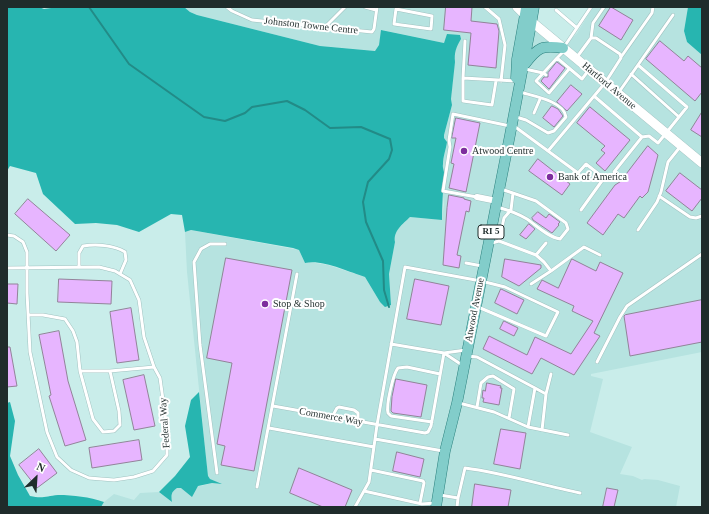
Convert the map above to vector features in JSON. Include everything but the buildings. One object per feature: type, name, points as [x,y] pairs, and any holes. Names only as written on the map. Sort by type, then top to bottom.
[{"type":"main road","name":"Atwood Avenue","points":[[525,12],[534,7]]},
{"type":"main road","name":"Atwood Avenue","points":[[437,501],[445,451],[457,403],[530,30],[525,12]]},
{"type":"main road","name":"Atwood Avenue","points":[[513,120],[517,59],[525,12]]},
{"type":"main road","name":"Hartford Avenue","points":[[525,12],[564,49],[681,146],[701,160]]},
{"type":"main road","points":[[523,68],[532,54],[540,48],[552,46],[564,49]]},
{"type":"street","points":[[477,198],[496,204]]},
{"type":"lane","name":"Johnston Towne Centre","points":[[227,7],[232,11],[252,20],[372,32],[374,29],[376,9]]},
{"type":"lane","points":[[324,28],[345,7]]},
{"type":"lane","points":[[365,7],[376,9]]},
{"type":"lane","points":[[410,11],[411,7]]},
{"type":"lane","points":[[485,7],[499,19],[505,45],[502,81]]},
{"type":"lane","points":[[570,68],[561,76],[548,93],[536,81],[551,66],[564,49],[591,7]]},
{"type":"lane","points":[[576,58],[591,38],[593,23],[604,7]]},
{"type":"lane","points":[[548,151],[605,83],[652,13],[653,7]]},
{"type":"lane","points":[[396,9],[410,11],[432,16],[431,29],[394,24],[396,9]]},
{"type":"lane","points":[[556,10],[577,28]]},
{"type":"lane","points":[[618,93],[673,15]]},
{"type":"lane","points":[[591,38],[596,38],[620,54],[621,58]]},
{"type":"lane","points":[[465,41],[463,101],[492,105],[496,81]]},
{"type":"lane","points":[[557,58],[582,79],[590,70]]},
{"type":"lane","points":[[621,178],[614,172],[642,137],[649,136],[658,143],[688,107],[638,65]]},
{"type":"lane","points":[[523,68],[544,74]]},
{"type":"lane","points":[[631,74],[679,116]]},
{"type":"lane","points":[[463,78],[516,81]]},
{"type":"lane","points":[[477,198],[443,190],[450,147],[449,140],[453,114],[526,120],[548,133],[554,131],[565,118],[565,113],[553,102],[518,92]]},
{"type":"lane","points":[[594,96],[642,137]]},
{"type":"lane","points":[[534,113],[540,99]]},
{"type":"lane","points":[[513,120],[548,151],[578,174],[586,164],[604,178],[581,210]]},
{"type":"lane","points":[[638,230],[659,196],[668,162],[681,146]]},
{"type":"lane","points":[[496,204],[511,210],[554,238],[560,239],[568,229],[566,223],[536,201],[499,188]]},
{"type":"lane","points":[[498,241],[504,218],[511,210],[514,193]]},
{"type":"lane","points":[[659,196],[690,217],[696,218],[702,216]]},
{"type":"lane","points":[[7,235],[14,236],[23,242],[27,252],[28,268]]},
{"type":"lane","points":[[488,244],[498,241],[536,255],[551,271]]},
{"type":"lane","points":[[536,255],[546,243]]},
{"type":"lane","points":[[218,473],[200,345],[194,262],[201,249],[210,244],[225,244]]},
{"type":"lane","points":[[79,267],[79,253],[83,246],[90,245],[118,248],[125,252],[126,260],[120,274]]},
{"type":"lane","points":[[531,284],[584,247],[600,256]]},
{"type":"lane","points":[[597,362],[627,306],[702,254]]},
{"type":"lane","points":[[466,264],[484,266]]},
{"type":"lane","name":"Federal Way","points":[[7,268],[99,267],[115,271],[130,280],[139,300],[144,337],[154,367],[160,378],[167,429],[167,455],[153,471],[134,477],[114,480],[89,478],[71,470],[57,458],[47,432],[30,352],[28,268]]},
{"type":"lane","points":[[444,353],[430,430],[425,433],[377,425],[405,267],[505,287],[558,312],[546,336],[475,306]]},
{"type":"lane","points":[[257,487],[297,274]]},
{"type":"lane","points":[[28,315],[43,315],[65,319],[73,331],[77,342],[80,371],[93,419],[103,432],[114,432],[120,425],[119,411],[110,371]]},
{"type":"lane","points":[[391,344],[444,353],[467,352],[546,394]]},
{"type":"lane","points":[[444,353],[464,366]]},
{"type":"lane","points":[[80,371],[110,371],[154,367]]},
{"type":"lane","points":[[432,422],[391,416],[388,414],[388,406],[395,371],[398,368],[407,367],[440,374]]},
{"type":"lane","points":[[542,430],[546,394],[551,374]]},
{"type":"lane","points":[[477,407],[481,384],[488,377],[493,376],[514,389],[509,418]]},
{"type":"lane","points":[[528,427],[535,388]]},
{"type":"lane","points":[[457,403],[494,412],[528,427],[568,435]]},
{"type":"lane","name":"Commerce Way","points":[[273,406],[377,425],[369,482],[355,507]]},
{"type":"lane","points":[[332,417],[339,407],[354,410],[358,414],[358,422]]},
{"type":"lane","points":[[268,428],[374,447]]},
{"type":"lane","points":[[375,439],[445,451]]},
{"type":"lane","points":[[457,507],[465,468],[491,471],[580,493]]},
{"type":"lane","points":[[371,470],[423,481],[424,484],[421,503]]},
{"type":"lane","points":[[364,491],[421,503],[458,498]]},
{"type":"lane","points":[[421,503],[427,507]]},
{"type":"shaded area","points":[[7,7],[39,7],[44,9],[58,7],[184,7],[197,15],[320,46],[375,51],[379,45],[381,30],[444,43],[447,34],[460,35],[461,39],[455,56],[451,99],[452,105],[444,135],[447,142],[443,159],[444,174],[442,220],[410,217],[397,231],[389,274],[391,305],[385,307],[380,302],[365,277],[327,264],[312,262],[305,263],[299,250],[293,248],[191,230],[185,232],[182,215],[171,214],[139,232],[117,225],[96,223],[75,224],[43,194],[36,173],[10,166],[7,171]]},
{"type":"shaded area","points":[[184,7],[530,7],[529,14],[564,46],[577,33],[593,7],[688,7],[684,31],[687,42],[702,55],[702,352],[591,374],[591,376],[603,379],[590,432],[632,447],[620,474],[633,476],[642,480],[658,480],[680,486],[676,507],[101,507],[104,502],[114,494],[134,500],[140,493],[159,492],[172,502],[171,497],[173,491],[177,488],[201,486],[212,483],[220,484],[208,477],[187,272],[185,232],[191,230],[299,250],[305,263],[309,262],[328,265],[365,277],[380,302],[391,305],[389,274],[395,242],[394,239],[397,230],[410,217],[442,220],[444,204],[442,189],[445,174],[442,165],[447,142],[444,135],[452,105],[451,99],[456,46],[461,39],[445,41],[444,43],[382,30],[379,45],[375,51],[320,46],[197,15]]},
{"type":"shaded area","points":[[688,7],[702,7],[702,55],[687,42],[684,31]]},
{"type":"shaded area","points":[[199,392],[208,476],[210,479],[222,484],[212,483],[198,486],[192,497],[181,488],[177,488],[172,494],[172,502],[159,492],[175,476],[190,457],[185,426],[191,400]]},
{"type":"shaded area","points":[[10,402],[15,421],[10,456],[18,475],[30,496],[41,497],[70,495],[104,502],[101,507],[7,507],[7,403]]},
{"type":"waterway","points":[[89,7],[129,64],[204,117],[225,121],[245,113],[252,107],[287,101],[305,110],[330,128],[361,127],[390,139],[392,150],[389,159],[368,182],[363,202],[366,222],[383,261],[384,290],[389,307]]},
{"type":"place","name":"Atwood Centre","points":[[464,151]]},
{"type":"place","name":"Bank of America","points":[[550,177]]},
{"type":"place","name":"Stop & Shop","points":[[265,304]]}]
